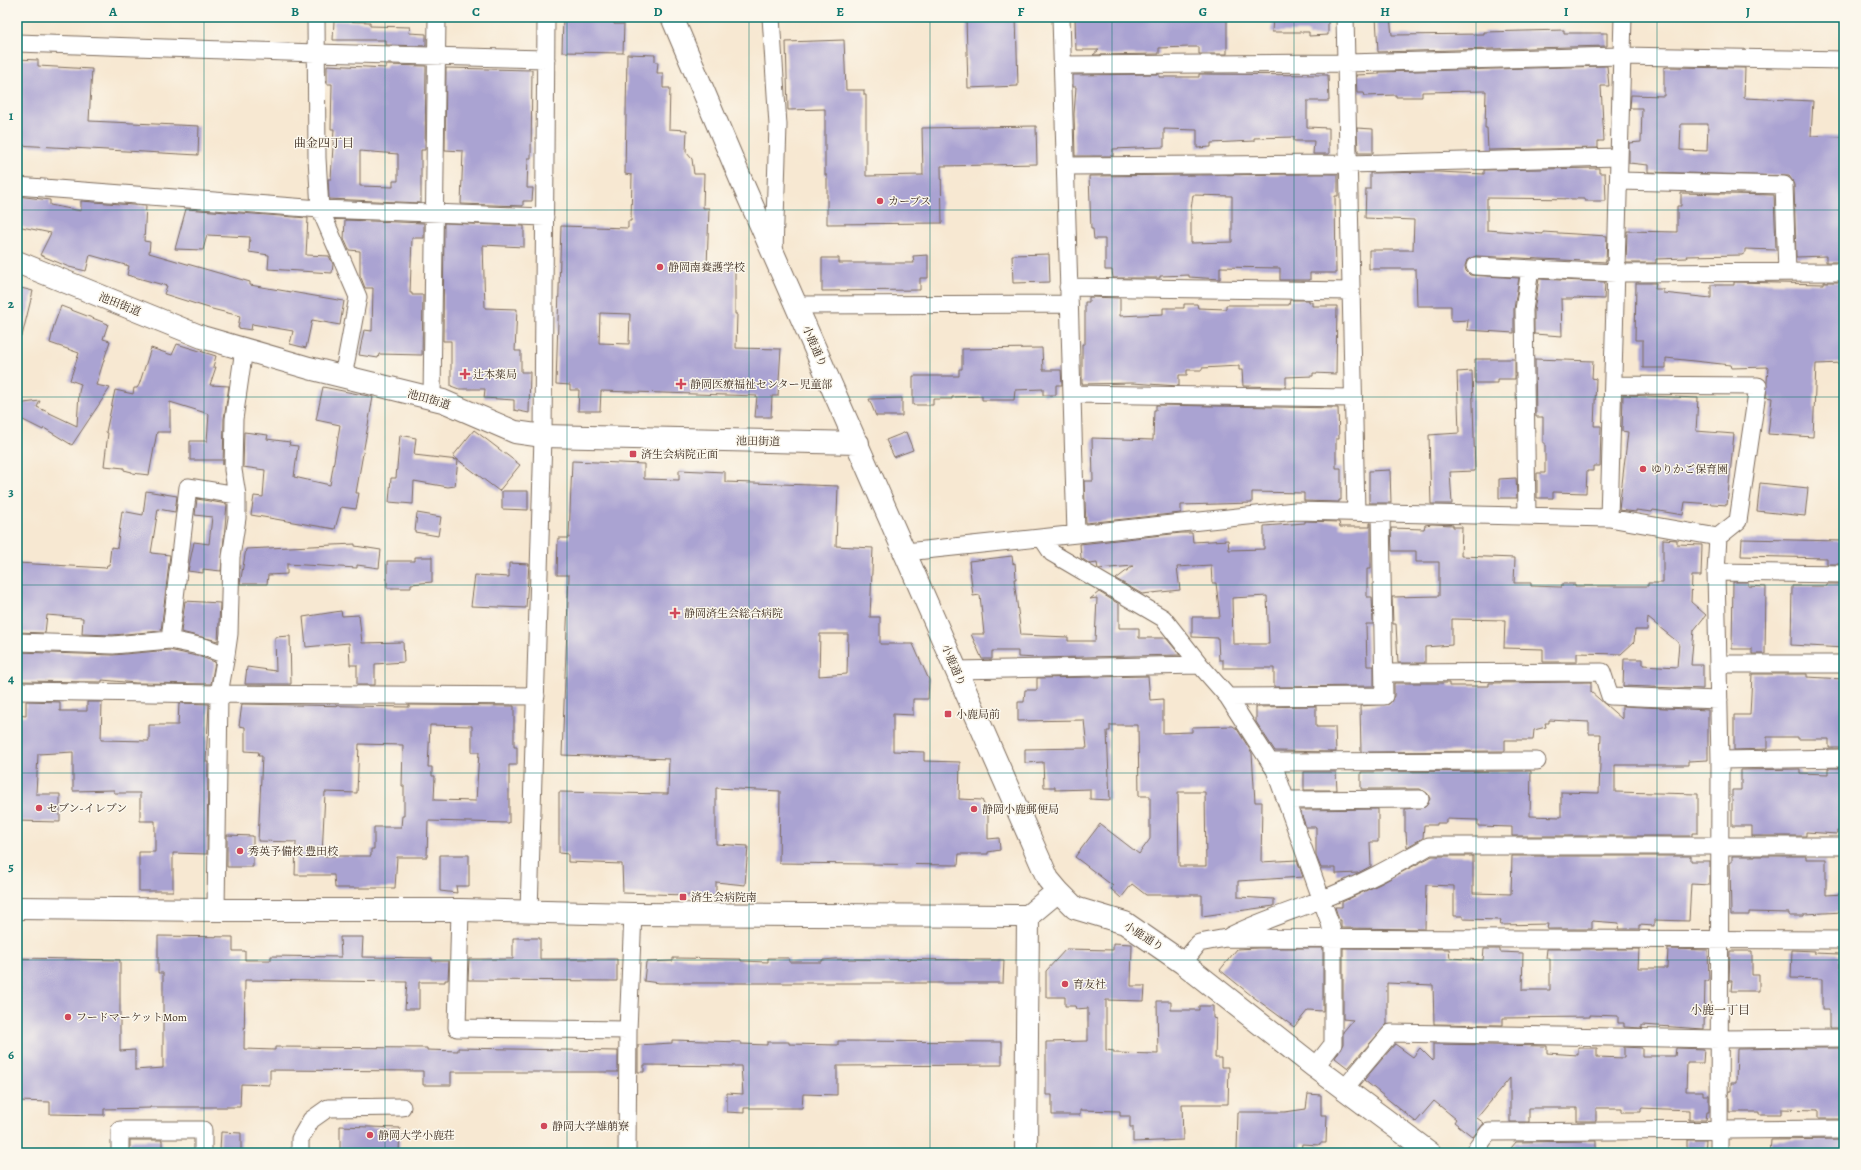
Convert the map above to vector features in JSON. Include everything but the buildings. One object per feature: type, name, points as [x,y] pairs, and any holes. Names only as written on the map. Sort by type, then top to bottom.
[{"type":"street","points":[[316,17],[317,158],[320,209],[358,297],[343,377]]},
{"type":"street","points":[[432,398],[437,17]]},
{"type":"street","points":[[529,912],[543,436],[546,17]]},
{"type":"street","name":"小鹿通り","points":[[672,17],[774,254],[906,552],[1048,879],[1075,908],[1125,923],[1183,963],[1315,1067],[1430,1153]]},
{"type":"street","points":[[771,17],[778,125],[774,254]]},
{"type":"street","points":[[1061,17],[1076,534]]},
{"type":"street","points":[[1345,17],[1356,512]]},
{"type":"street","points":[[1609,518],[1623,17]]},
{"type":"street","points":[[17,43],[546,59]]},
{"type":"street","points":[[1062,65],[1346,63],[1622,56],[1844,60]]},
{"type":"street","points":[[1066,166],[1348,164],[1619,157]]},
{"type":"street","points":[[1619,181],[1784,185],[1787,272]]},
{"type":"street","points":[[17,186],[320,209],[545,217]]},
{"type":"street","name":"池田街道","points":[[17,262],[202,337],[343,377],[443,401],[515,432],[543,436],[858,443]]},
{"type":"street","points":[[1475,266],[1616,273],[1844,272]]},
{"type":"street","points":[[1527,516],[1524,310],[1530,269]]},
{"type":"street","points":[[797,305],[1069,296],[1350,291]]},
{"type":"street","points":[[216,910],[219,694],[229,634],[231,557],[237,518],[237,495],[234,470],[234,419],[244,349]]},
{"type":"street","points":[[1613,385],[1758,386],[1738,521],[1718,537],[1716,572],[1720,760],[1719,1153]]},
{"type":"street","points":[[1072,394],[1353,398]]},
{"type":"street","points":[[170,640],[188,487],[237,495]]},
{"type":"street","points":[[906,552],[1295,511],[1609,518],[1718,537]]},
{"type":"street","points":[[1228,697],[1384,696],[1385,673],[1381,513]]},
{"type":"street","points":[[1042,538],[1052,553],[1163,618],[1200,665],[1228,697],[1275,770],[1322,900],[1333,937],[1333,1044],[1315,1067]]},
{"type":"street","points":[[1716,572],[1844,574]]},
{"type":"street","points":[[17,642],[113,645],[170,640],[204,647],[226,655]]},
{"type":"street","points":[[1718,664],[1844,664]]},
{"type":"street","points":[[956,670],[1200,665]]},
{"type":"street","points":[[1385,673],[1602,672],[1610,696],[1719,700]]},
{"type":"street","points":[[17,691],[536,696]]},
{"type":"street","points":[[1720,760],[1844,758]]},
{"type":"street","points":[[1270,762],[1537,761]]},
{"type":"street","points":[[1287,800],[1420,799]]},
{"type":"street","points":[[1226,938],[1248,926],[1322,900],[1385,871],[1429,846],[1844,846]]},
{"type":"street","points":[[17,908],[460,910],[632,914],[1028,916],[1058,891]]},
{"type":"street","points":[[460,910],[458,1028],[628,1030]]},
{"type":"street","points":[[627,1153],[628,1030],[632,914]]},
{"type":"street","points":[[1026,1153],[1028,916]]},
{"type":"street","points":[[1183,963],[1199,943],[1226,938],[1333,937],[1844,940]]},
{"type":"street","points":[[1344,1089],[1391,1033],[1719,1039],[1844,1038]]},
{"type":"street","points":[[300,1153],[300,1139],[311,1120],[328,1108],[402,1107]]},
{"type":"street","points":[[1473,1153],[1489,1132],[1844,1129]]},
{"type":"street","points":[[120,1153],[120,1130],[203,1130],[203,1153]]},
{"type":"place","name":"カーブス","points":[[880,201]]},
{"type":"place","name":"静岡南養護学校","points":[[660,267]]},
{"type":"place","name":"辻本薬局","points":[[465,374]]},
{"type":"place","name":"静岡医療福祉センター児童部","points":[[681,384]]},
{"type":"place","name":"済生会病院正面","points":[[633,454]]},
{"type":"place","name":"ゆりかご保育園","points":[[1643,469]]},
{"type":"place","name":"静岡済生会総合病院","points":[[675,613]]},
{"type":"place","name":"小鹿局前","points":[[948,714]]},
{"type":"place","name":"セブン-イレブン","points":[[39,808]]},
{"type":"place","name":"静岡小鹿郵便局","points":[[974,809]]},
{"type":"place","name":"秀英予備校 豊田校","points":[[240,851]]},
{"type":"place","name":"済生会病院南","points":[[683,897]]},
{"type":"place","name":"育友社","points":[[1065,984]]},
{"type":"place","name":"フードマーケットMom","points":[[68,1017]]},
{"type":"place","name":"静岡大学雄萠寮","points":[[544,1126]]},
{"type":"place","name":"静岡大学小鹿荘","points":[[370,1135]]},
{"type":"district","name":"曲金四丁目","points":[[324,143]]},
{"type":"district","name":"小鹿一丁目","points":[[1720,1010]]}]
